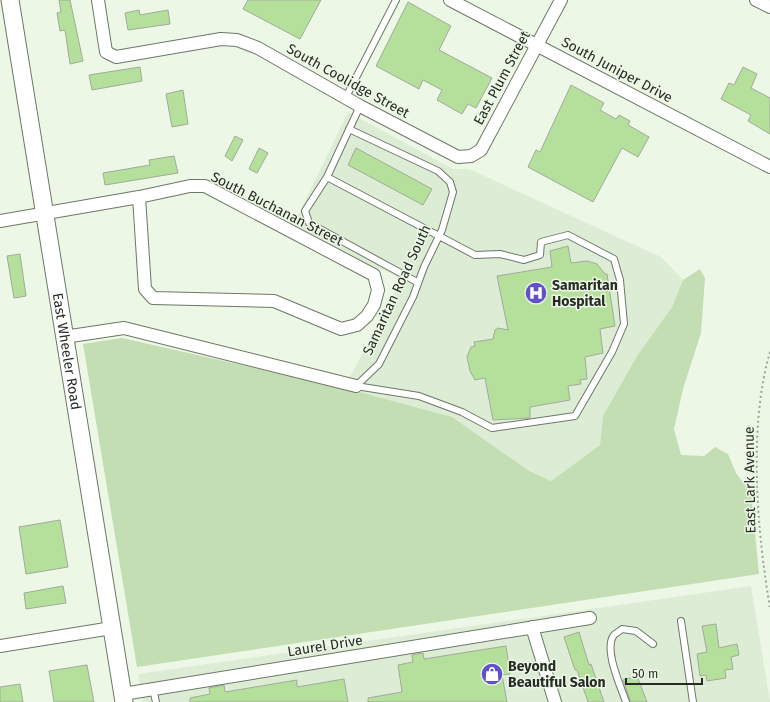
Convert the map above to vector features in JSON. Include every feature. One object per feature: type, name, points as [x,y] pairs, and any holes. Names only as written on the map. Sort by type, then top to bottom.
[{"type":"main road","name":"East Wheeler Road","points":[[10,0],[123,698]]},
{"type":"street","name":"South Coolidge Street","points":[[98,0],[106,52],[116,56],[221,39],[237,40],[258,48],[346,96],[360,106],[458,157]]},
{"type":"street","name":"South Juniper Drive","points":[[450,0],[770,167]]},
{"type":"street","name":"East Plum Street","points":[[458,157],[471,156],[480,150],[561,0]]},
{"type":"street","points":[[756,0],[770,7]]},
{"type":"street","name":"South Buchanan Street","points":[[0,221],[139,197],[190,186],[205,186],[374,275],[378,290],[374,305],[367,316],[357,325],[341,329],[274,301],[154,298],[145,289],[139,197]]},
{"type":"street","points":[[64,337],[124,328],[356,386]]},
{"type":"street","name":"Laurel Drive","points":[[123,698],[153,689],[590,618]]},
{"type":"street","points":[[532,627],[556,702]]},
{"type":"street","points":[[0,646],[112,628]]},
{"type":"lane","points":[[346,96],[396,0]]},
{"type":"lane","points":[[360,106],[327,177],[305,210],[309,223],[417,282]]},
{"type":"lane","name":"Samaritan Road South","points":[[349,129],[438,170],[450,182],[453,192],[442,230],[417,282],[413,297],[379,364],[356,386]]},
{"type":"lane","points":[[327,177],[475,255],[500,254],[524,260],[540,255],[541,242],[568,235],[614,259],[620,280],[624,324],[612,352],[575,416],[492,428],[462,412],[419,396],[356,386]]},
{"type":"lane","points":[[681,621],[693,702]]},
{"type":"lane","points":[[626,702],[611,655],[611,644],[614,635],[622,629],[636,631],[653,644]]},
{"type":"lane","points":[[153,689],[156,702]]},
{"type":"path","name":"East Lark Avenue","points":[[770,352],[766,366],[759,423],[757,481],[761,533],[770,608]]},
{"type":"shaded area","name":"Samaritan Hospital","points":[[348,112],[453,169],[469,169],[661,257],[683,280],[672,307],[637,356],[603,416],[600,445],[551,481],[344,388],[402,279],[292,228]]},
{"type":"shaded area","points":[[751,586],[770,702],[143,702],[138,674]]},
{"type":"green space","points":[[700,269],[705,278],[701,333],[683,389],[674,429],[681,455],[704,456],[715,447],[728,454],[736,473],[751,493],[759,574],[137,667],[83,344],[122,338],[344,388],[452,417],[529,471],[551,481],[600,445],[603,416],[637,356],[672,307],[683,280]]},
{"type":"building","points":[[59,0],[70,0],[83,61],[70,64],[65,30],[60,31],[57,13],[61,12]]},
{"type":"building","points":[[248,0],[321,0],[300,39],[243,9]]},
{"type":"building","points":[[408,2],[451,26],[439,50],[492,78],[476,108],[468,104],[462,114],[437,100],[442,90],[423,80],[419,89],[376,66]]},
{"type":"building","points":[[139,10],[140,15],[168,10],[170,24],[128,30],[125,13]]},
{"type":"building","points":[[140,67],[142,81],[92,90],[89,75]]},
{"type":"building","points":[[743,67],[757,74],[751,88],[770,98],[770,134],[748,121],[751,115],[721,99],[729,83],[734,85]]},
{"type":"building","points":[[571,85],[604,103],[600,110],[616,119],[619,115],[630,121],[628,125],[649,137],[638,157],[622,148],[593,202],[528,167],[536,150],[540,152]]},
{"type":"building","points":[[183,90],[188,124],[172,127],[166,94]]},
{"type":"building","points":[[235,136],[243,140],[232,161],[225,156]]},
{"type":"building","points":[[259,148],[268,153],[257,173],[249,169]]},
{"type":"building","points":[[356,148],[432,189],[423,205],[348,165]]},
{"type":"building","points":[[174,156],[178,173],[105,185],[103,173],[150,165],[149,160]]},
{"type":"building","points":[[568,246],[571,263],[587,261],[597,264],[605,274],[607,274],[615,326],[600,329],[603,353],[585,357],[587,379],[580,380],[581,384],[568,386],[570,400],[530,407],[530,418],[493,420],[485,378],[475,380],[470,371],[467,357],[471,347],[475,346],[474,342],[493,339],[495,330],[498,328],[508,330],[497,276],[552,267],[550,251]]},
{"type":"building","points":[[20,254],[26,296],[14,298],[7,256]]},
{"type":"building","points":[[60,520],[68,567],[26,574],[19,527]]},
{"type":"building","points":[[63,586],[66,603],[26,609],[24,593]]},
{"type":"building","points":[[716,624],[719,648],[737,644],[739,655],[731,657],[733,669],[725,670],[726,678],[707,681],[706,675],[700,676],[697,654],[707,652],[702,626]]},
{"type":"building","points":[[579,632],[589,665],[591,664],[604,702],[588,702],[577,670],[575,670],[564,637]]},
{"type":"building","points":[[506,646],[510,674],[502,675],[507,702],[368,702],[368,698],[402,692],[398,665],[413,662],[412,655],[423,653],[424,659]]},
{"type":"building","points":[[87,665],[94,702],[54,702],[49,671]]},
{"type":"building","points":[[637,676],[647,702],[631,702],[623,680]]},
{"type":"building","points":[[344,679],[348,702],[190,702],[190,698],[210,694],[209,688],[224,685],[225,692],[297,680],[297,687]]},
{"type":"building","points":[[20,684],[23,702],[0,702],[0,687]]},
{"type":"place","name":"Samaritan Hospital","points":[[536,293]]},
{"type":"place","name":"Beyond Beautiful Salon","points":[[492,674]]}]
